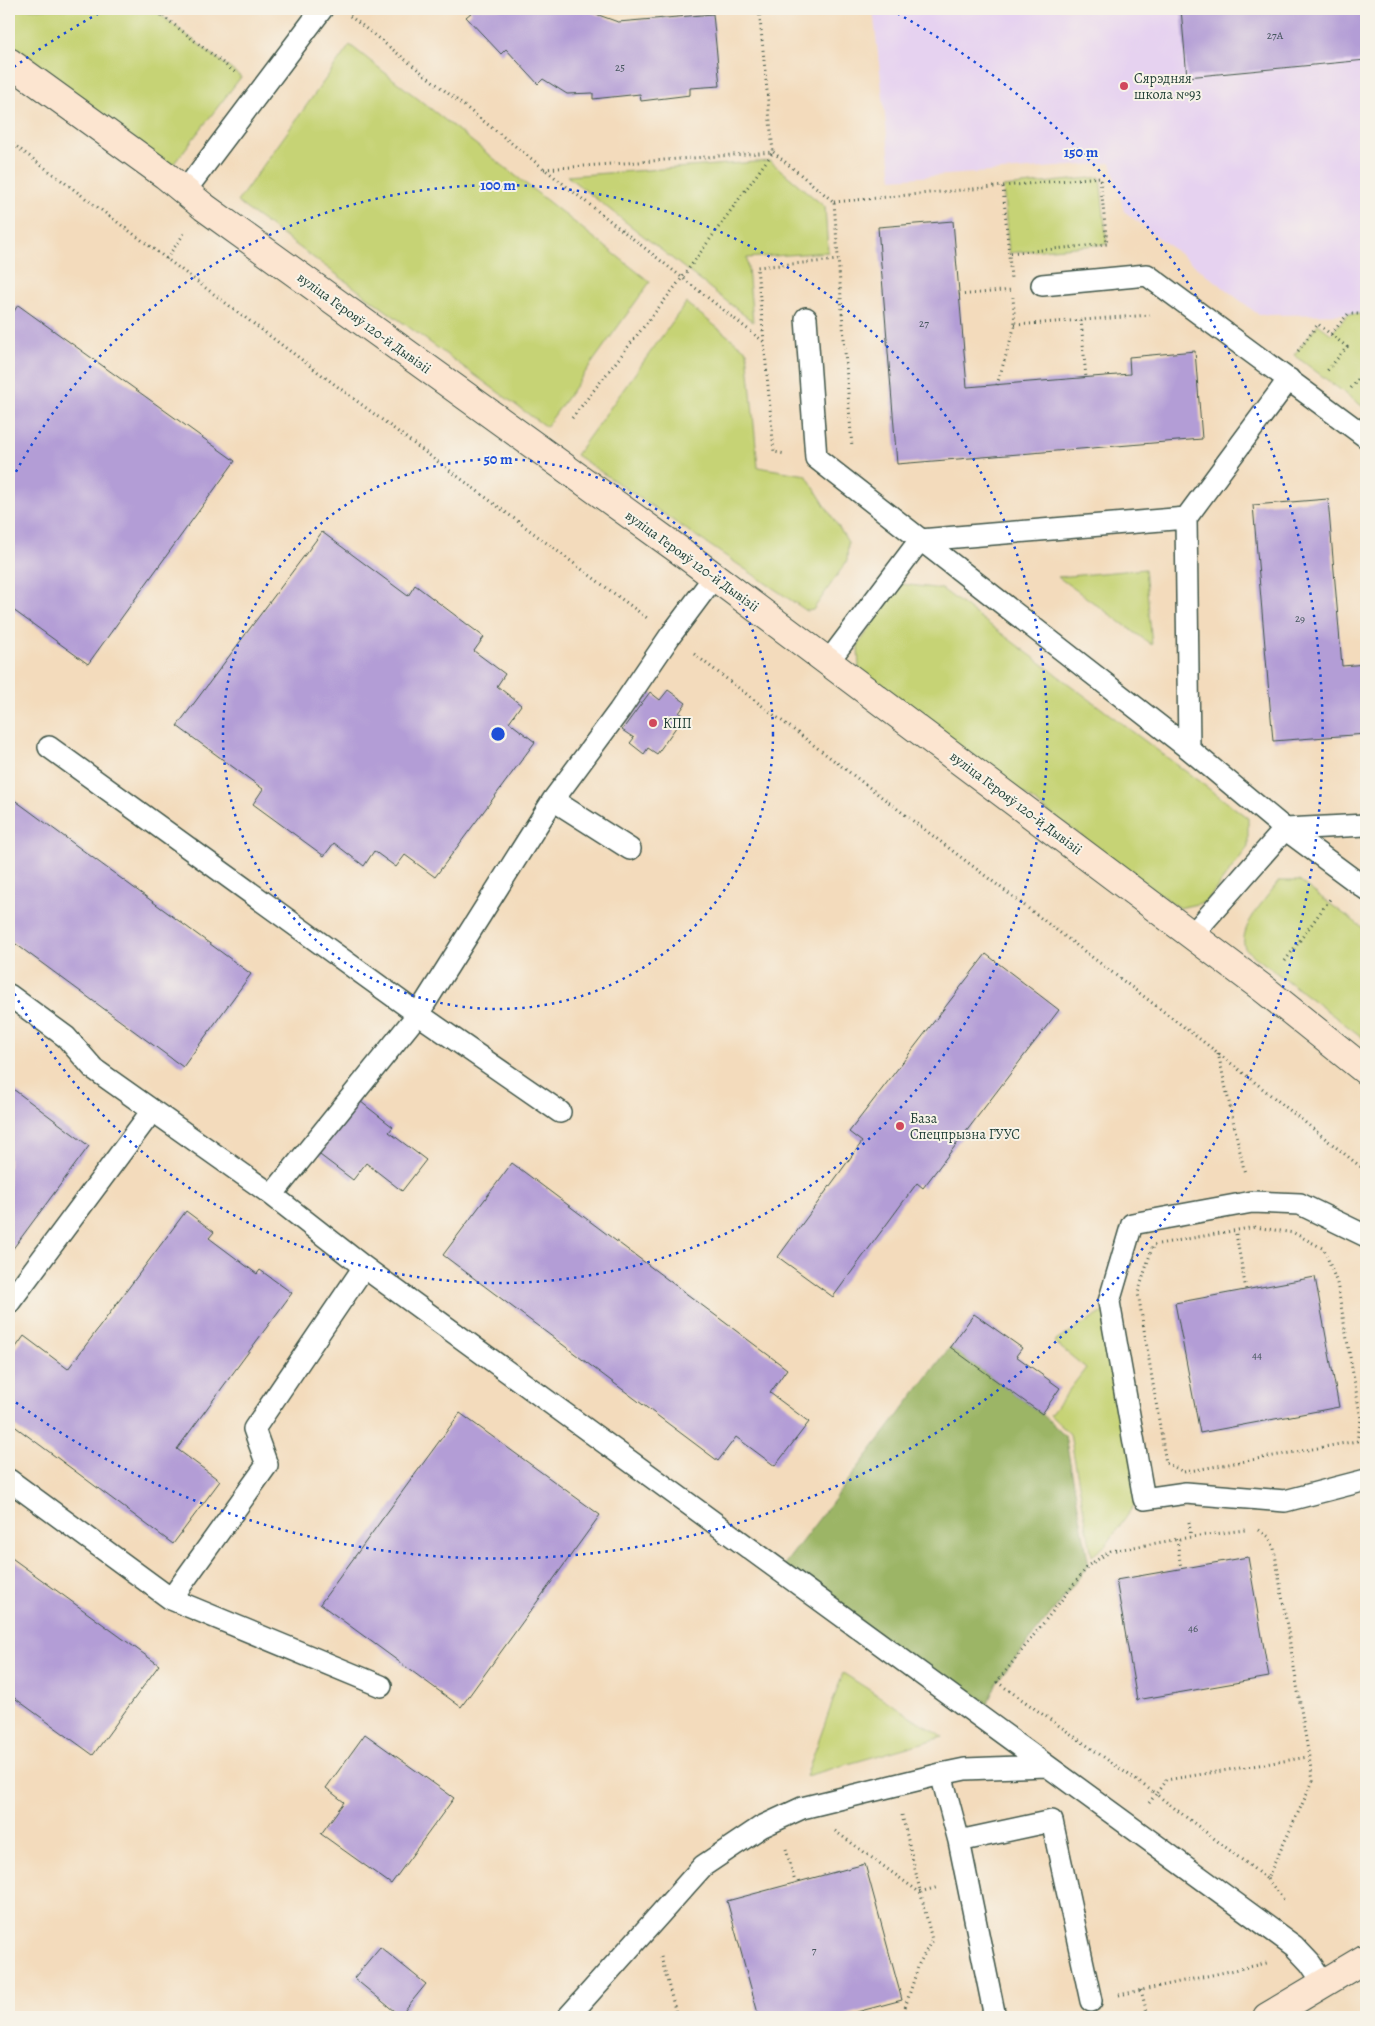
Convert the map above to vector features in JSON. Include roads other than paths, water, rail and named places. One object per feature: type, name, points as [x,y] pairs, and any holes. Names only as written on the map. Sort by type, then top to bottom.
[{"type":"street","name":"вуліца Герояў 120-й Дывізіі","points":[[9,62],[185,190],[220,219],[714,577],[1265,990],[1366,1070]]},
{"type":"street","points":[[1267,2017],[1366,1958]]},
{"type":"lane","points":[[185,190],[322,9]]},
{"type":"lane","points":[[1042,285],[1147,275],[1366,437]]},
{"type":"lane","points":[[806,318],[816,458],[1189,749],[1286,829],[1366,889]]},
{"type":"lane","points":[[1189,749],[1186,518],[1289,380]]},
{"type":"lane","points":[[828,662],[920,540],[1186,518]]},
{"type":"lane","points":[[272,1195],[418,1014],[552,800],[714,577]]},
{"type":"lane","points":[[49,747],[418,1014],[560,1112]]},
{"type":"lane","points":[[552,800],[630,849]]},
{"type":"lane","points":[[1192,935],[1286,829],[1366,825]]},
{"type":"lane","points":[[9,996],[66,1037],[94,1069],[272,1195],[364,1267],[1294,1946],[1304,1955],[1323,1982]]},
{"type":"lane","points":[[9,1303],[152,1111]]},
{"type":"lane","points":[[1366,1236],[1300,1204],[1252,1202],[1132,1224],[1109,1302],[1144,1499],[1186,1493],[1285,1501],[1366,1480]]},
{"type":"lane","points":[[171,1598],[267,1465],[254,1429],[364,1267]]},
{"type":"lane","points":[[9,1480],[171,1598],[381,1686]]},
{"type":"lane","points":[[568,2017],[703,1866],[761,1827],[802,1808],[965,1768],[1047,1766]]},
{"type":"lane","points":[[941,1774],[959,1841],[995,2017]]},
{"type":"lane","points":[[959,1841],[1052,1821],[1091,2001]]},
{"type":"place","name":"Сярэдняя школа №93","points":[[1124,86]]},
{"type":"place","name":"КПП","points":[[653,723]]},
{"type":"place","name":"База Спецпрызна ГУУС","points":[[900,1126]]}]
